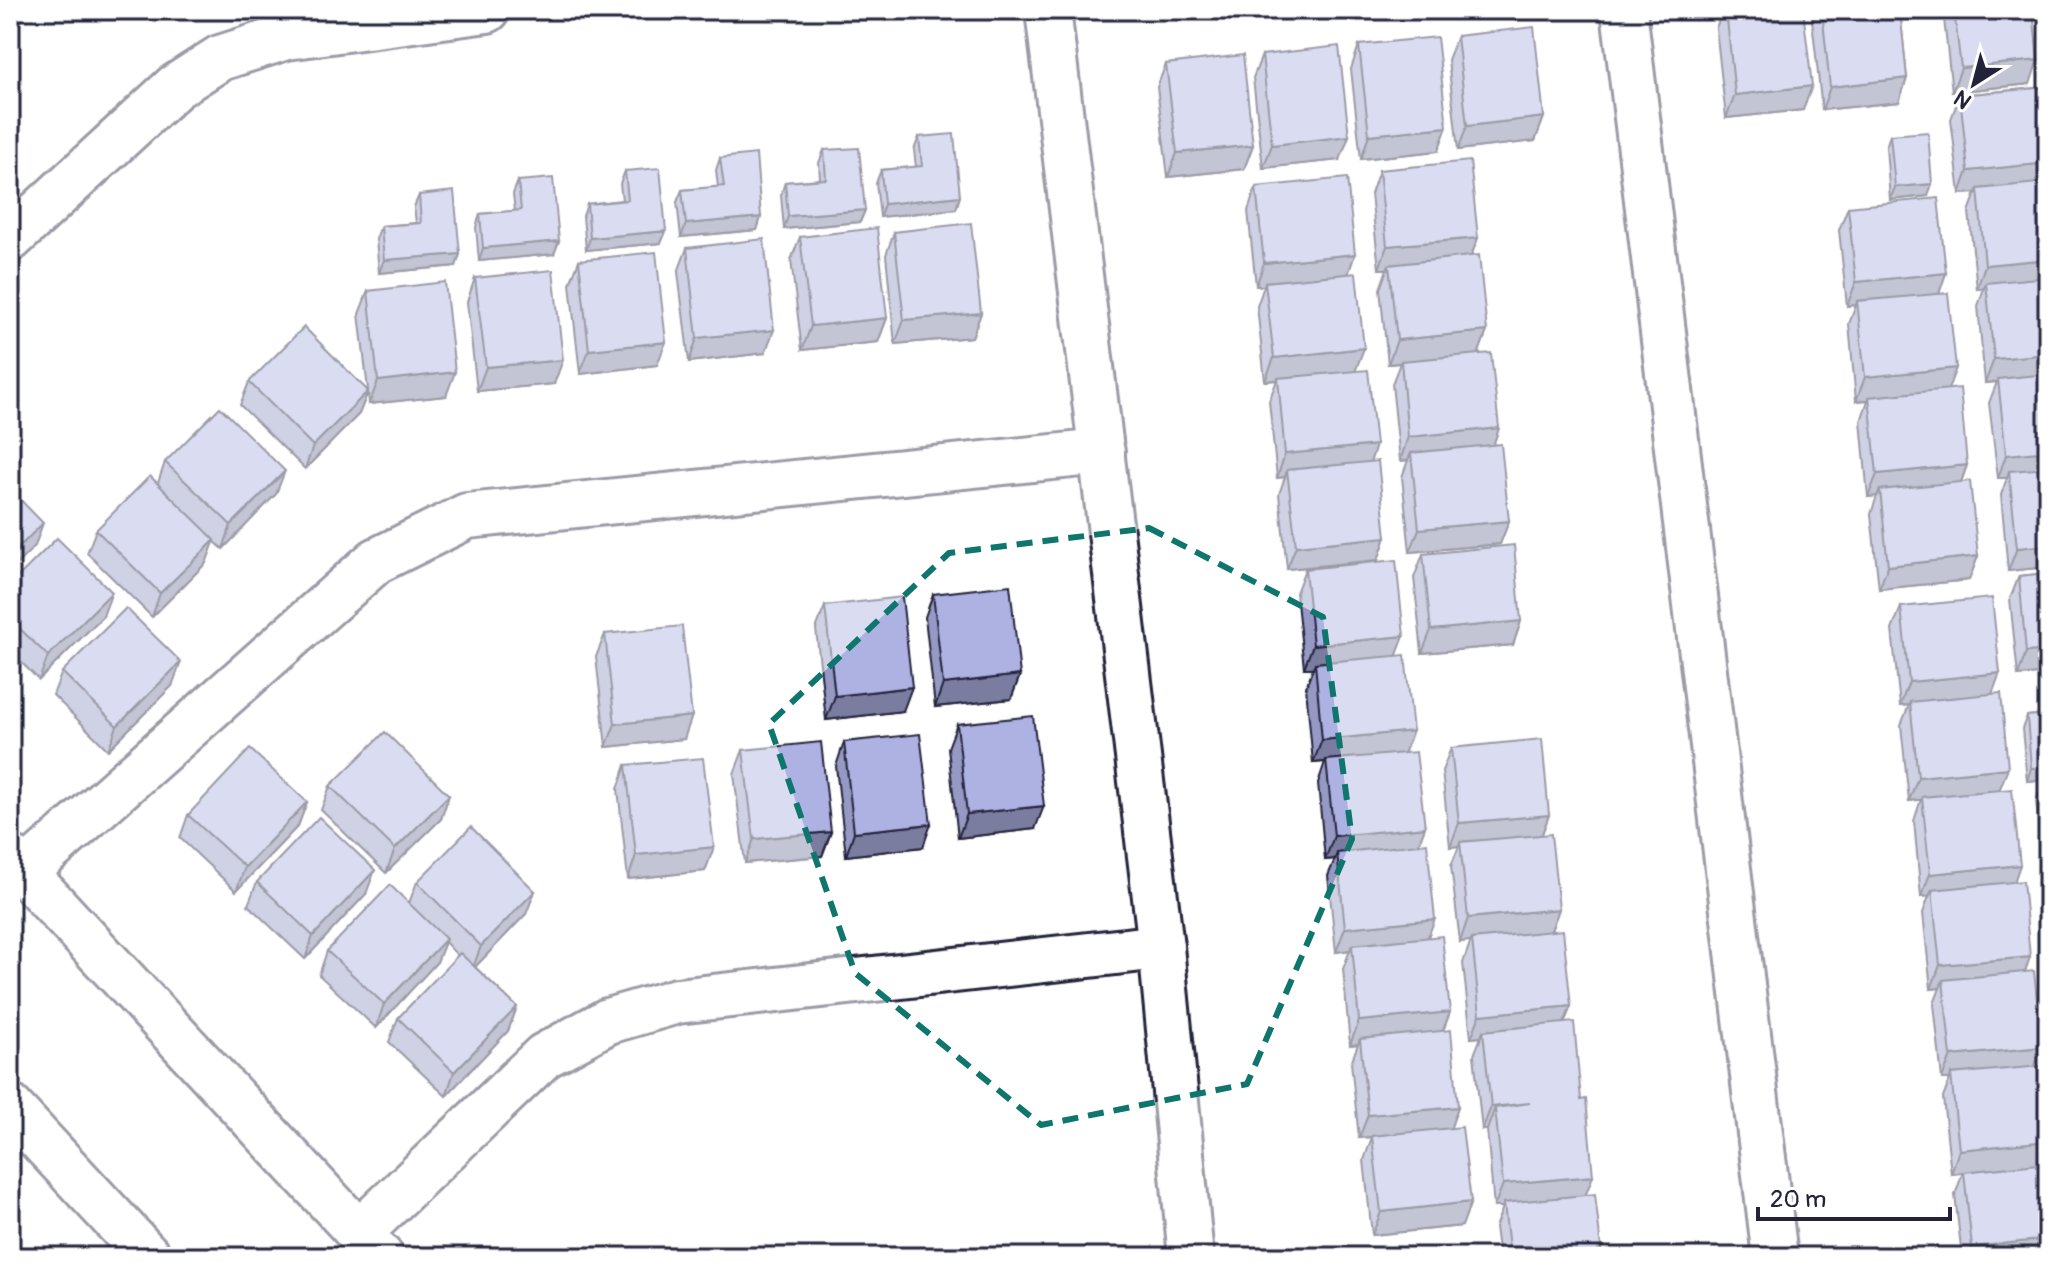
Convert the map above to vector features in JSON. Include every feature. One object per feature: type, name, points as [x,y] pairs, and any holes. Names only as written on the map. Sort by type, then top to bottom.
[{"type":"street","points":[[10,239],[175,87],[220,58],[286,37],[487,10]]},
{"type":"street","points":[[1048,10],[1161,947],[1191,1257]]},
{"type":"street","points":[[1624,10],[1775,1257]]},
{"type":"street","points":[[1102,452],[467,516],[376,561],[17,865],[370,1245],[544,1056],[608,1021],[677,1001],[1161,947]]},
{"type":"street","points":[[10,1107],[149,1257]]},
{"type":"highlighted area","points":[[1149,528],[1323,617],[1352,839],[1247,1084],[1041,1125],[855,973],[769,724],[949,553]]},
{"type":"building","points":[[1726,10],[1803,10],[1812,86],[1735,95]]},
{"type":"building","points":[[1822,10],[1900,10],[1907,78],[1830,87]]},
{"type":"building","points":[[1954,10],[2033,10],[2038,60],[1961,68]]},
{"type":"building","points":[[1534,27],[1544,117],[1467,126],[1457,36]]},
{"type":"building","points":[[1437,37],[1447,127],[1369,135],[1359,45]]},
{"type":"building","points":[[1339,46],[1349,136],[1272,145],[1262,55]]},
{"type":"building","points":[[1243,55],[1253,145],[1177,153],[1166,64]]},
{"type":"building","points":[[2048,87],[2048,163],[1968,171],[1960,95]]},
{"type":"building","points":[[1928,132],[1932,184],[1895,187],[1890,135]]},
{"type":"building","points":[[954,134],[960,196],[884,204],[881,170],[922,166],[919,137]]},
{"type":"building","points":[[859,148],[865,210],[788,216],[785,182],[826,179],[824,150]]},
{"type":"building","points":[[756,154],[761,217],[686,224],[682,190],[724,186],[720,158]]},
{"type":"building","points":[[1470,161],[1478,238],[1387,246],[1379,170]]},
{"type":"building","points":[[660,168],[666,231],[590,238],[587,204],[628,200],[625,171]]},
{"type":"building","points":[[553,178],[559,241],[483,248],[480,214],[521,210],[518,181]]},
{"type":"building","points":[[1347,178],[1355,254],[1264,263],[1256,187]]},
{"type":"building","points":[[2048,182],[2048,259],[1985,265],[1978,189]]},
{"type":"building","points":[[454,191],[460,254],[384,260],[381,226],[421,223],[419,195]]},
{"type":"building","points":[[1938,198],[1946,273],[1856,282],[1848,207]]},
{"type":"building","points":[[971,223],[981,313],[904,320],[894,232]]},
{"type":"building","points":[[877,228],[887,318],[811,326],[800,237]]},
{"type":"building","points":[[764,239],[774,330],[697,338],[687,248]]},
{"type":"building","points":[[656,252],[666,342],[589,350],[579,260]]},
{"type":"building","points":[[1479,255],[1487,331],[1397,340],[1389,265]]},
{"type":"building","points":[[553,270],[563,360],[486,367],[475,278]]},
{"type":"building","points":[[1356,273],[1364,348],[1274,358],[1265,282]]},
{"type":"building","points":[[2048,277],[2048,354],[1994,359],[1986,283]]},
{"type":"building","points":[[445,282],[455,372],[378,381],[368,291]]},
{"type":"building","points":[[1948,293],[1956,368],[1865,377],[1857,301]]},
{"type":"building","points":[[304,327],[368,391],[313,446],[249,382]]},
{"type":"building","points":[[1491,353],[1499,428],[1408,437],[1401,361]]},
{"type":"building","points":[[1368,370],[1376,445],[1285,454],[1278,378]]},
{"type":"building","points":[[2048,374],[2048,451],[2006,455],[1998,379]]},
{"type":"building","points":[[1960,388],[1967,465],[1877,474],[1869,397]]},
{"type":"building","points":[[220,407],[285,471],[231,525],[165,462]]},
{"type":"building","points":[[1501,444],[1509,521],[1419,529],[1411,453]]},
{"type":"building","points":[[1378,461],[1386,537],[1296,546],[1287,470]]},
{"type":"building","points":[[2048,468],[2048,545],[2017,548],[2009,471]]},
{"type":"building","points":[[150,476],[215,540],[160,593],[96,530]]},
{"type":"building","points":[[1970,481],[1978,556],[1888,566],[1880,490]]},
{"type":"building","points":[[10,489],[43,523],[10,556]]},
{"type":"building","points":[[57,538],[112,592],[48,656],[10,619],[10,585]]},
{"type":"building","points":[[1514,545],[1521,621],[1431,630],[1423,554]]},
{"type":"building","points":[[1396,560],[1404,636],[1313,645],[1305,569]]},
{"type":"building","points":[[2048,573],[2048,650],[2026,652],[2019,576]]},
{"type":"building","points":[[1010,585],[1020,675],[943,684],[933,594]]},
{"type":"building","points":[[902,597],[912,687],[835,696],[825,606]]},
{"type":"building","points":[[1992,598],[2000,673],[1909,682],[1901,607]]},
{"type":"building","points":[[126,608],[181,662],[117,726],[62,672]]},
{"type":"building","points":[[682,626],[692,716],[615,724],[605,634]]},
{"type":"building","points":[[1405,655],[1413,731],[1322,740],[1315,663]]},
{"type":"building","points":[[2001,693],[2008,768],[1918,777],[1910,702]]},
{"type":"building","points":[[2048,714],[2048,767],[2031,768],[2027,716]]},
{"type":"building","points":[[1033,716],[1044,806],[967,814],[957,724]]},
{"type":"building","points":[[385,732],[449,795],[395,849],[330,786]]},
{"type":"building","points":[[920,734],[931,824],[854,832],[844,742]]},
{"type":"building","points":[[1542,739],[1549,815],[1459,823],[1451,748]]},
{"type":"building","points":[[821,742],[831,832],[754,839],[743,750]]},
{"type":"building","points":[[250,749],[307,802],[245,867],[188,815]]},
{"type":"building","points":[[1416,752],[1425,827],[1334,836],[1326,760]]},
{"type":"building","points":[[703,758],[714,847],[636,855],[626,765]]},
{"type":"building","points":[[2045,777],[2048,777],[2048,806]]},
{"type":"building","points":[[2012,789],[2020,865],[1930,874],[1922,797]]},
{"type":"building","points":[[319,817],[375,870],[313,936],[257,882]]},
{"type":"building","points":[[471,827],[535,891],[481,946],[417,882]]},
{"type":"building","points":[[1551,834],[1559,909],[1468,918],[1460,842]]},
{"type":"building","points":[[1427,843],[1435,919],[1345,928],[1337,853]]},
{"type":"building","points":[[2023,881],[2030,957],[1940,965],[1932,890]]},
{"type":"building","points":[[390,885],[446,939],[384,1004],[327,951]]},
{"type":"building","points":[[1563,930],[1571,1006],[1480,1015],[1472,939]]},
{"type":"building","points":[[1442,936],[1450,1012],[1359,1021],[1352,945]]},
{"type":"building","points":[[460,953],[517,1007],[454,1072],[398,1018]]},
{"type":"building","points":[[2034,971],[2042,1047],[1951,1056],[1943,980]]},
{"type":"building","points":[[1574,1022],[1581,1100],[1586,1099],[1593,1176],[1503,1184],[1495,1108],[1530,1103],[1491,1107],[1483,1031]]},
{"type":"building","points":[[1451,1030],[1458,1107],[1368,1115],[1360,1039]]},
{"type":"building","points":[[2042,1066],[2048,1141],[1959,1150],[1951,1074]]},
{"type":"building","points":[[1462,1127],[1471,1202],[1381,1212],[1372,1136]]},
{"type":"building","points":[[2048,1163],[2048,1239],[1972,1247],[1964,1172]]},
{"type":"building","points":[[1595,1194],[1602,1257],[1510,1257],[1504,1203]]}]
